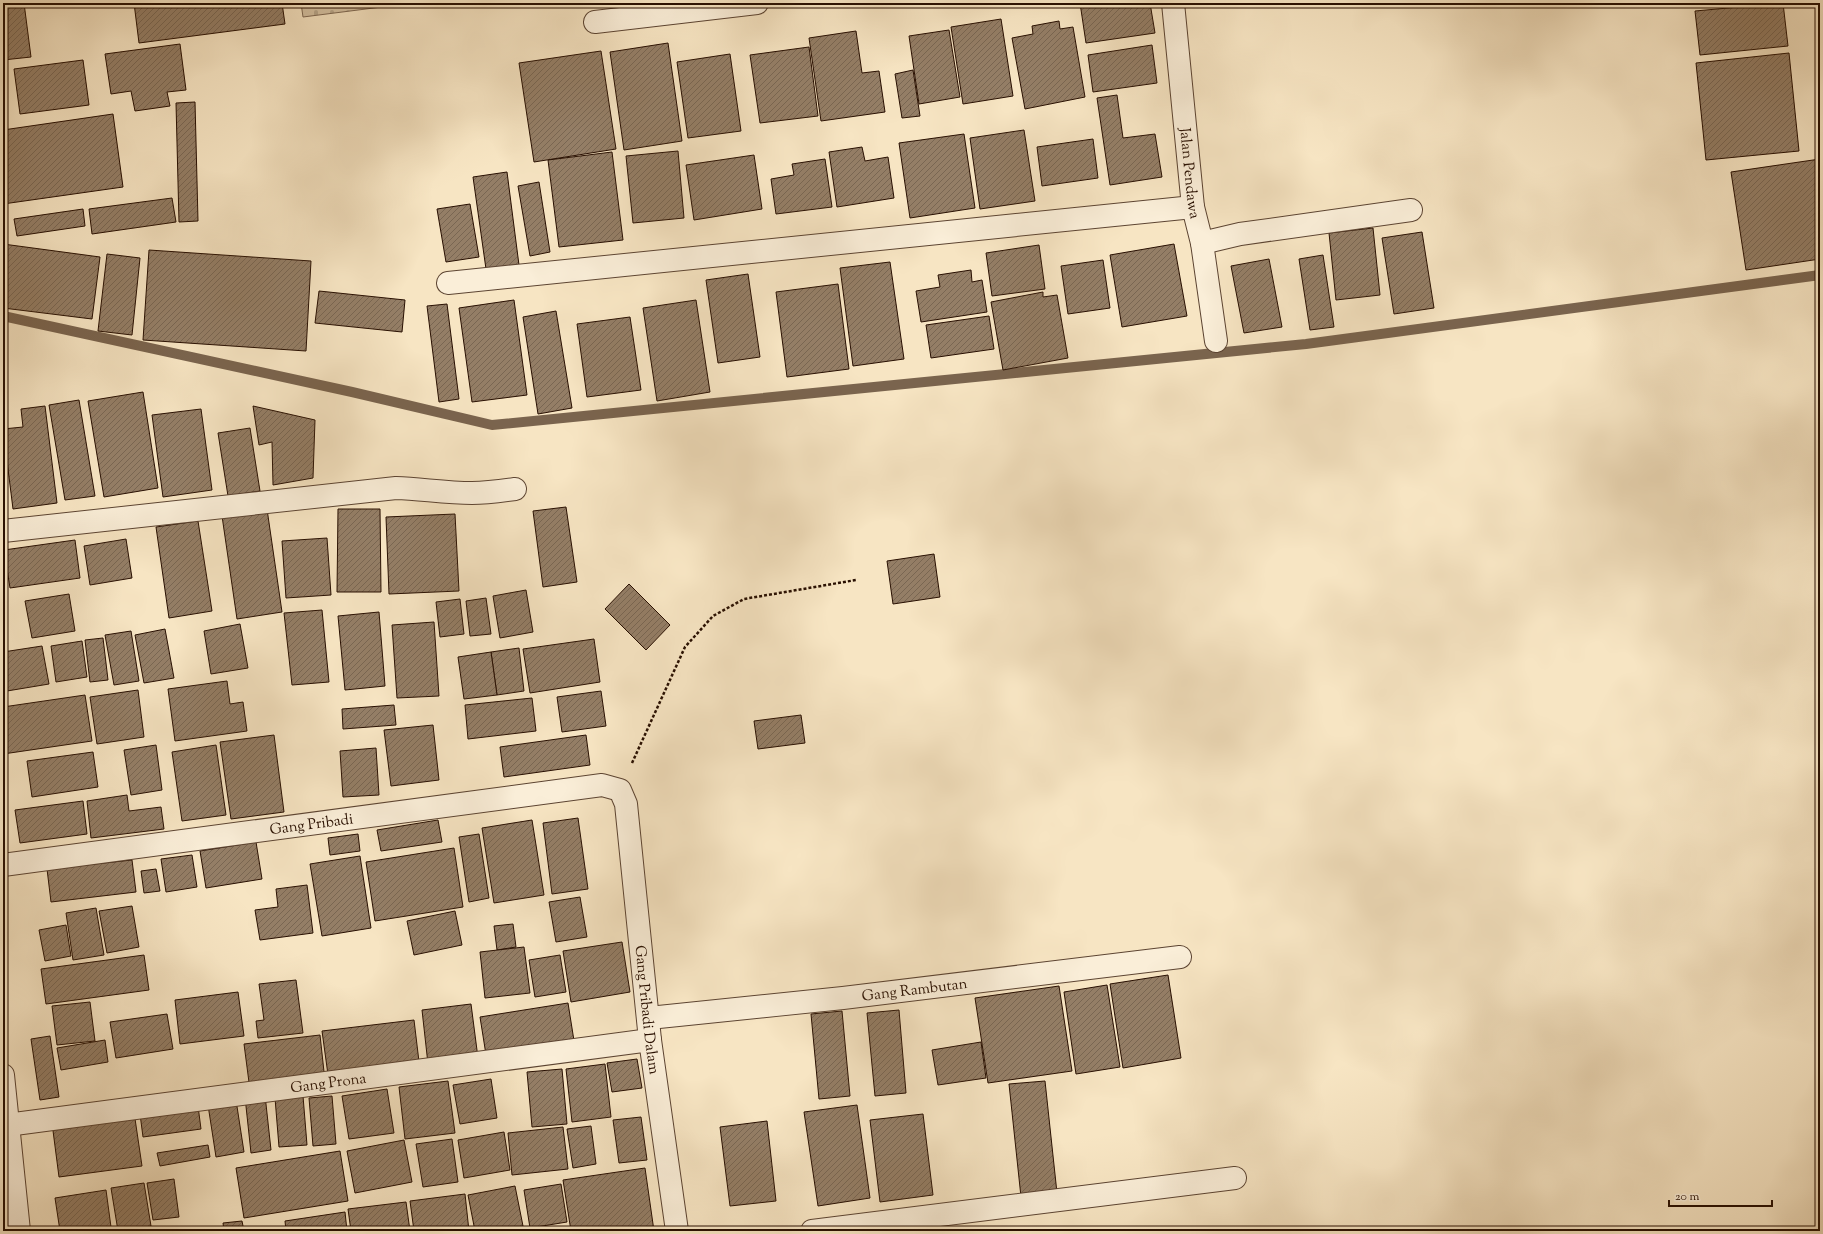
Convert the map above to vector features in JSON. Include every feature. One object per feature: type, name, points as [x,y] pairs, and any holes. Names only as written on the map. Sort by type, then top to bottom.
[{"type":"street","points":[[595,22],[757,3]]},
{"type":"street","name":"Jalan Pendawa","points":[[1172,3],[1193,207],[1202,243],[1216,341]]},
{"type":"street","points":[[448,283],[1193,207]]},
{"type":"street","points":[[1202,243],[1240,234],[1411,210]]},
{"type":"street","points":[[3,531],[396,488],[472,493],[515,489]]},
{"type":"street","name":"Gang Pribadi","points":[[3,865],[602,785],[620,790]]},
{"type":"street","name":"Gang Pribadi Dalam","points":[[620,790],[626,804],[649,1018],[650,1040],[677,1231]]},
{"type":"street","name":"Gang Rambutan","points":[[649,1018],[843,998],[1180,957]]},
{"type":"street","name":"Gang Prona","points":[[7,1125],[650,1040]]},
{"type":"street","points":[[3,1075],[13,1225]]},
{"type":"street","points":[[812,1231],[1235,1178]]},
{"type":"path","points":[[620,790],[685,647],[713,616],[744,599],[856,580]]},
{"type":"green space","points":[[301,3],[413,3],[303,17]]},
{"type":"building","points":[[3,3],[24,3],[31,57],[3,60]]},
{"type":"building","points":[[134,3],[282,3],[285,24],[139,43]]},
{"type":"building","points":[[1080,3],[1150,3],[1155,33],[1086,43]]},
{"type":"building","points":[[1783,3],[1788,46],[1700,55],[1695,11]]},
{"type":"building","points":[[1001,19],[1013,96],[963,104],[951,27]]},
{"type":"building","points":[[1059,21],[1060,29],[1073,27],[1085,97],[1025,109],[1012,38],[1033,34],[1032,26]]},
{"type":"building","points":[[949,30],[960,97],[919,104],[909,36]]},
{"type":"building","points":[[856,31],[862,73],[879,71],[885,112],[821,121],[809,38]]},
{"type":"building","points":[[668,43],[682,141],[624,150],[610,52]]},
{"type":"building","points":[[180,44],[186,90],[167,92],[170,106],[135,111],[131,91],[111,94],[105,54]]},
{"type":"building","points":[[1152,45],[1157,83],[1093,92],[1088,55]]},
{"type":"building","points":[[809,47],[818,116],[760,123],[750,55]]},
{"type":"building","points":[[601,51],[616,149],[534,162],[519,63]]},
{"type":"building","points":[[1789,53],[1799,151],[1706,160],[1696,63]]},
{"type":"building","points":[[730,54],[741,131],[688,138],[677,62]]},
{"type":"building","points":[[83,60],[89,105],[20,114],[14,69]]},
{"type":"building","points":[[913,70],[920,116],[902,118],[895,74]]},
{"type":"building","points":[[1117,95],[1123,138],[1155,134],[1162,177],[1110,185],[1097,98]]},
{"type":"building","points":[[195,102],[198,221],[179,222],[176,103]]},
{"type":"building","points":[[113,114],[123,187],[3,204],[3,130]]},
{"type":"building","points":[[1024,130],[1035,201],[980,209],[970,138]]},
{"type":"building","points":[[964,134],[975,208],[910,218],[899,143]]},
{"type":"building","points":[[1093,139],[1098,178],[1042,186],[1037,147]]},
{"type":"building","points":[[862,147],[865,161],[888,157],[894,198],[837,207],[829,152]]},
{"type":"building","points":[[678,151],[684,218],[633,223],[626,156]]},
{"type":"building","points":[[612,152],[623,240],[559,247],[548,160]]},
{"type":"building","points":[[754,155],[762,209],[694,220],[686,165]]},
{"type":"building","points":[[825,159],[832,207],[776,214],[771,179],[794,175],[792,164]]},
{"type":"building","points":[[1820,159],[1820,259],[1746,270],[1731,172]]},
{"type":"building","points":[[507,172],[519,265],[486,269],[473,177]]},
{"type":"building","points":[[539,182],[550,252],[530,256],[518,186]]},
{"type":"building","points":[[172,198],[176,222],[92,234],[89,209]]},
{"type":"building","points":[[470,204],[479,257],[446,262],[437,209]]},
{"type":"building","points":[[83,209],[85,226],[17,236],[14,219]]},
{"type":"building","points":[[1373,228],[1380,295],[1336,300],[1329,233]]},
{"type":"building","points":[[1422,232],[1434,308],[1394,314],[1382,238]]},
{"type":"building","points":[[3,244],[100,257],[92,319],[3,308]]},
{"type":"building","points":[[1174,244],[1187,316],[1122,327],[1110,255]]},
{"type":"building","points":[[1039,245],[1045,289],[992,296],[986,253]]},
{"type":"building","points":[[149,250],[311,261],[306,351],[143,340]]},
{"type":"building","points":[[107,254],[140,258],[132,335],[98,331]]},
{"type":"building","points":[[1323,255],[1334,327],[1310,330],[1299,259]]},
{"type":"building","points":[[1269,259],[1282,327],[1244,333],[1231,266]]},
{"type":"building","points":[[1103,260],[1110,308],[1068,314],[1061,266]]},
{"type":"building","points":[[890,262],[904,359],[853,366],[840,268]]},
{"type":"building","points":[[971,270],[972,282],[982,280],[987,312],[921,322],[916,291],[940,287],[938,275]]},
{"type":"building","points":[[748,274],[760,357],[718,363],[706,280]]},
{"type":"building","points":[[838,284],[849,369],[787,377],[776,292]]},
{"type":"building","points":[[319,291],[405,300],[402,332],[315,323]]},
{"type":"building","points":[[1043,292],[1043,297],[1057,295],[1068,358],[1003,370],[991,302]]},
{"type":"building","points":[[514,300],[527,395],[472,402],[459,308]]},
{"type":"building","points":[[696,300],[710,392],[657,401],[643,308]]},
{"type":"building","points":[[447,304],[459,399],[439,402],[427,306]]},
{"type":"building","points":[[556,311],[572,408],[538,414],[523,317]]},
{"type":"building","points":[[989,316],[994,349],[931,358],[926,325]]},
{"type":"building","points":[[630,317],[641,390],[587,397],[577,324]]},
{"type":"building","points":[[143,392],[158,488],[104,497],[88,401]]},
{"type":"building","points":[[79,400],[95,496],[65,500],[49,405]]},
{"type":"building","points":[[45,406],[57,503],[13,509],[3,429],[23,427],[21,409]]},
{"type":"building","points":[[253,406],[315,420],[313,478],[273,485],[272,442],[259,445]]},
{"type":"building","points":[[201,409],[212,490],[163,497],[152,415]]},
{"type":"building","points":[[250,428],[260,491],[228,496],[218,433]]},
{"type":"building","points":[[3,485],[7,510],[3,510]]},
{"type":"building","points":[[566,507],[577,582],[543,587],[533,511]]},
{"type":"building","points":[[267,509],[282,612],[237,619],[222,516]]},
{"type":"building","points":[[338,509],[380,509],[381,592],[337,592]]},
{"type":"building","points":[[455,514],[459,591],[389,594],[386,517]]},
{"type":"building","points":[[198,521],[212,611],[169,618],[156,527]]},
{"type":"building","points":[[327,538],[331,595],[286,598],[282,541]]},
{"type":"building","points":[[126,539],[132,578],[90,585],[84,546]]},
{"type":"building","points":[[75,540],[80,578],[10,588],[4,550]]},
{"type":"building","points":[[934,554],[940,597],[893,604],[887,561]]},
{"type":"building","points":[[629,584],[670,625],[646,650],[605,609]]},
{"type":"building","points":[[526,590],[533,632],[500,638],[493,596]]},
{"type":"building","points":[[69,594],[75,631],[32,638],[25,601]]},
{"type":"building","points":[[486,598],[491,634],[470,636],[466,601]]},
{"type":"building","points":[[460,599],[464,634],[440,637],[436,602]]},
{"type":"building","points":[[322,610],[329,682],[292,685],[284,613]]},
{"type":"building","points":[[379,612],[385,686],[345,690],[338,616]]},
{"type":"building","points":[[434,622],[439,696],[397,698],[392,625]]},
{"type":"building","points":[[240,624],[248,668],[211,674],[204,631]]},
{"type":"building","points":[[165,629],[174,678],[144,683],[135,635]]},
{"type":"building","points":[[131,631],[139,681],[114,685],[105,635]]},
{"type":"building","points":[[103,638],[108,680],[90,682],[85,640]]},
{"type":"building","points":[[594,639],[600,682],[530,693],[523,649]]},
{"type":"building","points":[[82,641],[87,677],[56,682],[51,646]]},
{"type":"building","points":[[42,646],[49,684],[7,691],[3,665],[3,652]]},
{"type":"building","points":[[519,648],[524,691],[497,695],[491,652]]},
{"type":"building","points":[[491,652],[497,695],[464,699],[458,657]]},
{"type":"building","points":[[227,681],[230,704],[243,702],[247,731],[175,741],[168,689]]},
{"type":"building","points":[[138,690],[144,737],[97,744],[90,697]]},
{"type":"building","points":[[601,691],[606,726],[562,732],[557,697]]},
{"type":"building","points":[[85,695],[92,741],[3,754],[3,707]]},
{"type":"building","points":[[532,698],[536,731],[468,739],[465,705]]},
{"type":"building","points":[[394,705],[396,725],[343,729],[342,709]]},
{"type":"building","points":[[801,715],[805,743],[758,749],[754,721]]},
{"type":"building","points":[[433,725],[439,780],[391,786],[384,730]]},
{"type":"building","points":[[274,735],[284,812],[231,819],[220,742]]},
{"type":"building","points":[[586,735],[590,765],[504,777],[500,747]]},
{"type":"building","points":[[156,745],[162,790],[131,795],[124,750]]},
{"type":"building","points":[[216,745],[226,815],[182,821],[172,752]]},
{"type":"building","points":[[376,748],[379,795],[343,797],[340,751]]},
{"type":"building","points":[[93,752],[98,787],[32,797],[27,761]]},
{"type":"building","points":[[127,795],[129,811],[161,807],[164,829],[91,838],[87,801]]},
{"type":"building","points":[[83,801],[87,834],[20,843],[15,810]]},
{"type":"building","points":[[578,818],[588,889],[552,894],[543,823]]},
{"type":"building","points":[[438,820],[442,842],[381,851],[377,830]]},
{"type":"building","points":[[532,820],[544,895],[494,903],[482,828]]},
{"type":"building","points":[[358,834],[360,851],[330,855],[328,838]]},
{"type":"building","points":[[479,834],[489,898],[469,902],[459,837]]},
{"type":"building","points":[[256,842],[262,879],[206,888],[200,851]]},
{"type":"building","points":[[454,848],[463,907],[375,921],[366,862]]},
{"type":"building","points":[[192,855],[197,887],[166,892],[161,859]]},
{"type":"building","points":[[360,856],[371,928],[322,936],[310,864]]},
{"type":"building","points":[[132,860],[136,892],[51,902],[47,869]]},
{"type":"building","points":[[156,869],[160,891],[144,893],[141,871]]},
{"type":"building","points":[[307,885],[313,933],[260,940],[255,910],[278,907],[276,889]]},
{"type":"building","points":[[580,897],[587,937],[556,942],[549,902]]},
{"type":"building","points":[[132,906],[139,947],[107,953],[99,911]]},
{"type":"building","points":[[96,908],[104,955],[73,960],[66,913]]},
{"type":"building","points":[[455,911],[462,945],[414,955],[407,921]]},
{"type":"building","points":[[513,924],[516,947],[497,950],[494,926]]},
{"type":"building","points":[[66,925],[71,956],[45,961],[39,930]]},
{"type":"building","points":[[622,942],[630,992],[571,1002],[563,951]]},
{"type":"building","points":[[524,947],[530,993],[485,998],[480,952]]},
{"type":"building","points":[[144,955],[149,990],[46,1004],[41,969]]},
{"type":"building","points":[[560,955],[566,992],[535,997],[529,960]]},
{"type":"building","points":[[1168,975],[1181,1058],[1123,1068],[1110,984]]},
{"type":"building","points":[[296,980],[303,1033],[258,1038],[256,1021],[264,1020],[259,984]]},
{"type":"building","points":[[1107,985],[1120,1067],[1076,1074],[1064,992]]},
{"type":"building","points":[[1059,986],[1072,1071],[988,1083],[975,998]]},
{"type":"building","points":[[238,992],[244,1036],[180,1044],[175,1000]]},
{"type":"building","points":[[90,1002],[95,1041],[57,1045],[52,1006]]},
{"type":"building","points":[[568,1003],[575,1047],[487,1061],[480,1017]]},
{"type":"building","points":[[471,1004],[478,1058],[428,1064],[422,1010]]},
{"type":"building","points":[[899,1010],[906,1093],[875,1096],[867,1013]]},
{"type":"building","points":[[842,1011],[850,1096],[819,1099],[811,1014]]},
{"type":"building","points":[[167,1014],[173,1049],[116,1058],[110,1022]]},
{"type":"building","points":[[414,1020],[420,1070],[329,1082],[322,1031]]},
{"type":"building","points":[[320,1035],[325,1081],[250,1090],[244,1044]]},
{"type":"building","points":[[50,1036],[59,1097],[40,1100],[31,1039]]},
{"type":"building","points":[[105,1040],[108,1062],[61,1070],[57,1048]]},
{"type":"building","points":[[981,1042],[986,1078],[938,1085],[932,1050]]},
{"type":"building","points":[[637,1059],[642,1088],[612,1092],[607,1063]]},
{"type":"building","points":[[605,1064],[611,1117],[572,1122],[566,1069]]},
{"type":"building","points":[[562,1069],[567,1124],[532,1127],[527,1072]]},
{"type":"building","points":[[491,1079],[497,1118],[460,1124],[453,1085]]},
{"type":"building","points":[[448,1081],[455,1133],[405,1139],[399,1087]]},
{"type":"building","points":[[1045,1081],[1057,1193],[1021,1197],[1009,1084]]},
{"type":"building","points":[[387,1089],[394,1133],[349,1139],[342,1096]]},
{"type":"building","points":[[265,1095],[271,1150],[251,1153],[245,1097]]},
{"type":"building","points":[[303,1096],[307,1145],[279,1147],[275,1098]]},
{"type":"building","points":[[332,1096],[336,1144],[313,1146],[309,1098]]},
{"type":"building","points":[[236,1100],[244,1152],[216,1157],[208,1105]]},
{"type":"building","points":[[857,1105],[870,1198],[818,1206],[804,1112]]},
{"type":"building","points":[[198,1106],[201,1129],[143,1137],[140,1114]]},
{"type":"building","points":[[134,1112],[142,1166],[59,1177],[52,1123]]},
{"type":"building","points":[[923,1114],[933,1195],[880,1202],[870,1120]]},
{"type":"building","points":[[641,1117],[647,1160],[619,1163],[613,1120]]},
{"type":"building","points":[[767,1121],[776,1201],[730,1206],[720,1127]]},
{"type":"building","points":[[591,1126],[596,1164],[573,1168],[567,1129]]},
{"type":"building","points":[[563,1127],[568,1169],[512,1175],[508,1133]]},
{"type":"building","points":[[504,1132],[510,1170],[464,1178],[458,1140]]},
{"type":"building","points":[[452,1139],[458,1182],[423,1187],[416,1144]]},
{"type":"building","points":[[404,1140],[412,1182],[355,1193],[347,1151]]},
{"type":"building","points":[[208,1145],[210,1157],[160,1166],[157,1153]]},
{"type":"building","points":[[340,1151],[348,1201],[244,1218],[236,1168]]},
{"type":"building","points":[[645,1168],[654,1231],[571,1231],[563,1180]]},
{"type":"building","points":[[174,1179],[179,1217],[153,1220],[147,1183]]},
{"type":"building","points":[[144,1183],[151,1226],[118,1231],[111,1188]]},
{"type":"building","points":[[561,1184],[567,1222],[530,1228],[524,1190]]},
{"type":"building","points":[[515,1186],[523,1226],[497,1231],[475,1231],[468,1195]]},
{"type":"building","points":[[106,1190],[111,1227],[84,1231],[60,1231],[55,1198]]},
{"type":"building","points":[[465,1194],[469,1231],[414,1231],[410,1201]]},
{"type":"building","points":[[406,1202],[410,1231],[351,1231],[348,1209]]},
{"type":"building","points":[[345,1212],[347,1231],[286,1231],[285,1221]]},
{"type":"building","points":[[242,1221],[244,1231],[224,1231],[223,1223]]},
{"type":"building","points":[[218,1227],[218,1231],[193,1231]]},
{"type":"waterway","points":[[3,316],[352,392],[492,425],[1306,344],[1820,275]]}]
